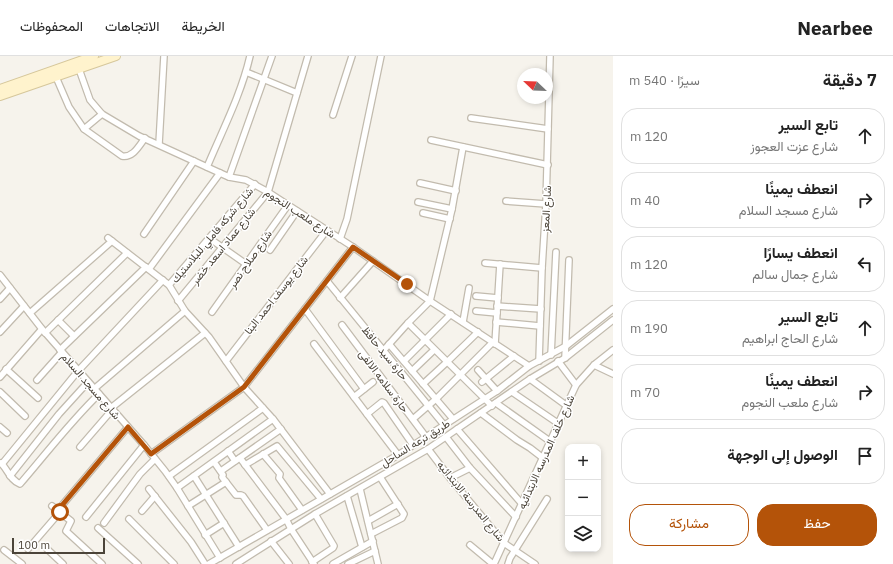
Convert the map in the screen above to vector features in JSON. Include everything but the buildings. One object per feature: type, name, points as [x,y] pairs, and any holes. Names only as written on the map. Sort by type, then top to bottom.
[{"type":"main road","points":[[0,89],[94,56]]},
{"type":"main road","points":[[0,89],[56,77],[116,56]]},
{"type":"street","points":[[159,144],[164,56]]},
{"type":"street","points":[[207,167],[246,72],[250,56]]},
{"type":"street","points":[[229,177],[272,56]]},
{"type":"street","points":[[268,192],[308,56]]},
{"type":"street","points":[[333,115],[352,56]]},
{"type":"street","points":[[340,239],[348,219],[381,56]]},
{"type":"street","name":"شارع المعز","points":[[539,361],[542,268],[548,165],[550,56]]},
{"type":"street","name":"شارع ملعب النجوم","points":[[79,69],[90,100],[102,114],[145,138],[229,177],[241,178],[268,192],[353,247],[430,301],[529,366]]},
{"type":"street","points":[[246,72],[297,93]]},
{"type":"street","points":[[56,77],[69,107],[84,129],[122,156],[133,154],[145,138]]},
{"type":"street","points":[[84,129],[102,114]]},
{"type":"street","points":[[471,118],[548,129]]},
{"type":"street","points":[[431,140],[548,165]]},
{"type":"street","points":[[383,351],[430,301],[452,210],[463,147]]},
{"type":"street","points":[[144,234],[194,161]]},
{"type":"street","points":[[37,380],[74,336],[148,268],[220,173]]},
{"type":"street","points":[[420,183],[456,191]]},
{"type":"street","name":"شارع شركه فاملي للبلاستيك","points":[[169,285],[254,184]]},
{"type":"street","name":"شارع عماد اسعد خضر","points":[[178,301],[268,192]]},
{"type":"street","points":[[506,201],[546,204]]},
{"type":"street","points":[[418,202],[452,210]]},
{"type":"street","name":"شارع صلاح نصر","points":[[212,312],[288,205]]},
{"type":"street","points":[[270,250],[297,211]]},
{"type":"street","points":[[423,213],[450,219]]},
{"type":"street","name":"شارع يوسف احمد البنا","points":[[226,361],[327,230]]},
{"type":"street","points":[[209,238],[246,264]]},
{"type":"street","points":[[30,313],[110,240],[169,285],[185,312],[205,333],[244,387],[273,419],[330,494]]},
{"type":"street","points":[[151,454],[244,387],[353,247]]},
{"type":"street","points":[[551,355],[556,252]]},
{"type":"street","points":[[0,377],[43,331],[58,320],[127,253]]},
{"type":"street","points":[[565,358],[569,260]]},
{"type":"street","points":[[340,298],[373,261]]},
{"type":"street","points":[[485,262],[542,268]]},
{"type":"street","points":[[412,419],[436,399],[494,343],[500,264]]},
{"type":"street","name":"شارع مسجد السلام","points":[[0,275],[43,331],[144,445],[169,476],[220,558]]},
{"type":"street","points":[[99,394],[65,429],[20,484],[10,476],[1,463],[78,371],[163,280]]},
{"type":"street","name":"حارة سيد حافظ","points":[[326,281],[444,425]]},
{"type":"street","points":[[0,299],[10,288]]},
{"type":"street","points":[[463,322],[469,288]]},
{"type":"street","points":[[476,296],[498,298]]},
{"type":"street","points":[[0,332],[24,306]]},
{"type":"street","points":[[497,306],[541,309]]},
{"type":"street","points":[[305,308],[364,389]]},
{"type":"street","name":"طريق ترعه الساحل","points":[[209,564],[398,455],[497,391],[529,366],[566,346],[613,309]]},
{"type":"street","points":[[476,311],[497,313]]},
{"type":"street","points":[[94,388],[185,312]]},
{"type":"street","points":[[404,361],[451,314]]},
{"type":"street","points":[[58,320],[74,336]]},
{"type":"street","name":"طريق ترعه الساحل","points":[[236,564],[270,541],[315,514],[428,449],[530,379],[565,358],[613,320]]},
{"type":"street","points":[[496,322],[540,326]]},
{"type":"street","points":[[408,324],[484,399],[551,442]]},
{"type":"street","name":"حارة سلامه الالفى","points":[[342,325],[426,437]]},
{"type":"street","points":[[423,384],[478,332]]},
{"type":"street","points":[[80,447],[111,409],[205,333]]},
{"type":"street","points":[[314,344],[398,455]]},
{"type":"street","points":[[389,344],[453,419]]},
{"type":"street","points":[[412,371],[434,350]]},
{"type":"street","name":"شارع خلف المدرسه الابتدائيه","points":[[494,564],[544,458],[576,385],[594,365],[613,350]]},
{"type":"street","points":[[484,380],[514,356]]},
{"type":"street","points":[[558,361],[576,385]]},
{"type":"street","points":[[594,365],[613,374]]},
{"type":"street","points":[[6,369],[38,398]]},
{"type":"street","points":[[478,370],[484,380],[497,391]]},
{"type":"street","points":[[530,379],[567,406]]},
{"type":"street","points":[[10,476],[59,414],[88,382]]},
{"type":"street","points":[[354,397],[373,382]]},
{"type":"street","points":[[0,392],[25,416]]},
{"type":"street","points":[[512,392],[559,424]]},
{"type":"street","points":[[367,414],[384,402],[413,445]]},
{"type":"street","points":[[169,476],[263,408]]},
{"type":"street","points":[[482,413],[517,440],[544,458]]},
{"type":"street","points":[[177,488],[273,419]]},
{"type":"street","points":[[0,427],[7,433]]},
{"type":"street","points":[[28,549],[128,427]]},
{"type":"street","points":[[221,471],[281,429]]},
{"type":"street","points":[[457,429],[522,504]]},
{"type":"street","points":[[446,437],[470,468],[516,517]]},
{"type":"street","points":[[86,517],[144,445]]},
{"type":"street","points":[[245,465],[277,446],[321,499]]},
{"type":"street","name":"شارع المدرسة الابتدائيه","points":[[428,449],[450,478],[504,542],[535,564]]},
{"type":"street","points":[[228,452],[245,465],[286,519],[313,563],[334,546],[315,514]]},
{"type":"street","points":[[263,454],[280,474],[279,478],[302,510]]},
{"type":"street","points":[[104,523],[142,472],[155,459]]},
{"type":"street","points":[[214,462],[224,475],[222,477],[236,495],[243,496],[267,530]]},
{"type":"street","points":[[450,478],[470,468]]},
{"type":"street","points":[[194,476],[239,547]]},
{"type":"street","points":[[371,534],[404,516],[404,513],[380,477]]},
{"type":"street","points":[[188,506],[226,482]]},
{"type":"street","points":[[149,489],[205,564]]},
{"type":"street","points":[[360,489],[378,564]]},
{"type":"street","points":[[142,511],[155,496]]},
{"type":"street","points":[[347,496],[362,547]]},
{"type":"street","points":[[508,564],[510,558],[547,498]]},
{"type":"street","points":[[368,521],[398,504]]},
{"type":"street","points":[[52,506],[72,521],[66,531],[102,564]]},
{"type":"street","points":[[129,519],[174,564]]},
{"type":"street","points":[[206,535],[224,523]]},
{"type":"street","points":[[98,528],[138,564]]},
{"type":"street","points":[[270,541],[288,564]]},
{"type":"street","points":[[333,564],[373,541]]},
{"type":"street","points":[[470,545],[494,564]]},
{"type":"street","points":[[4,550],[22,564]]},
{"type":"street","points":[[47,550],[64,564]]},
{"type":"street","points":[[348,564],[375,551]]},
{"type":"route","points":[[60,512],[58,510],[128,427],[151,454],[244,387],[353,247],[407,284]]}]
